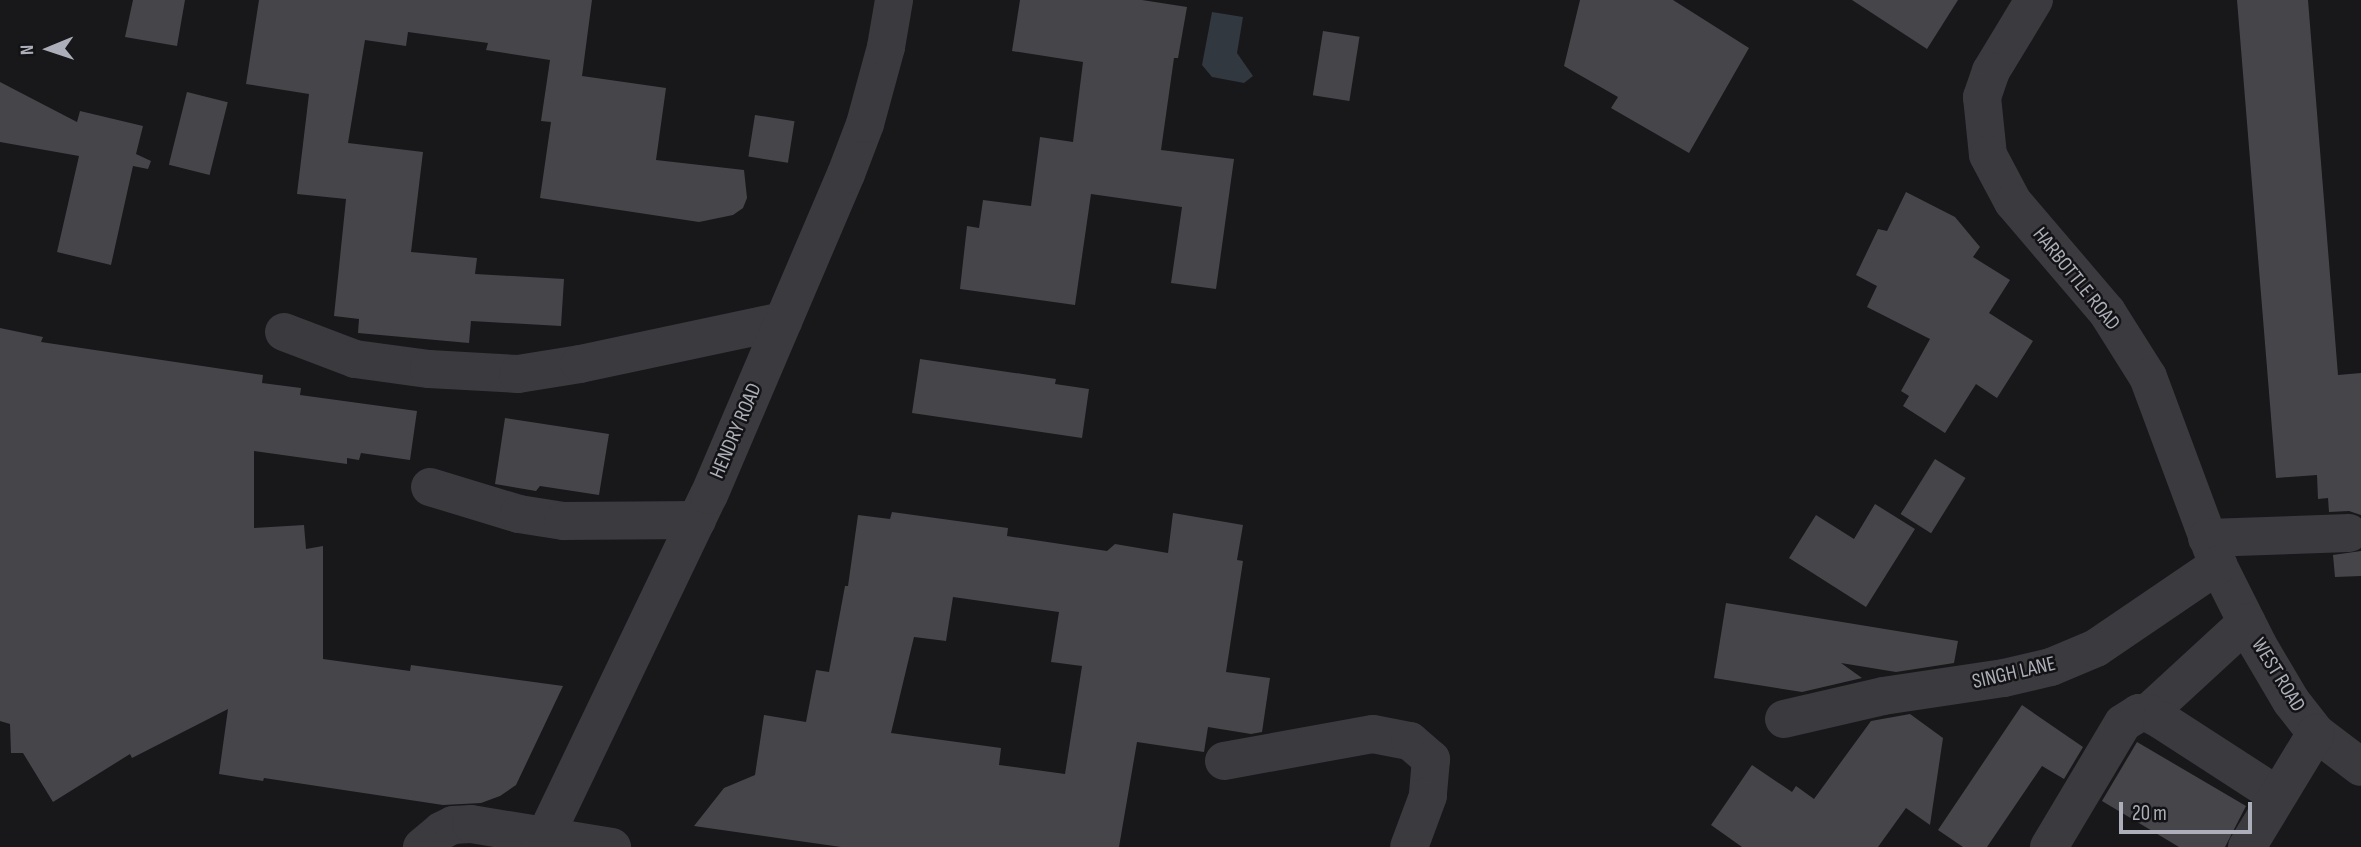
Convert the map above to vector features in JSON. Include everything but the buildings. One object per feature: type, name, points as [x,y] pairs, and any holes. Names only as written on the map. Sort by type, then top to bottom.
[{"type":"street","name":"HENDRY ROAD","points":[[543,841],[696,520],[783,321],[865,124],[886,47],[894,0]]},
{"type":"street","name":"HARBOTTLE ROAD","points":[[2034,0],[1991,71],[1982,97],[1987,155],[2013,201],[2107,312],[2148,377],[2213,551]]},
{"type":"street","points":[[284,332],[355,359],[429,369],[517,374],[580,364],[783,321]]},
{"type":"street","points":[[430,487],[520,514],[563,520],[696,520]]},
{"type":"street","points":[[2213,551],[2349,533]]},
{"type":"street","name":"WEST ROAD","points":[[2213,551],[2246,622],[2291,701],[2316,733],[2361,767]]},
{"type":"street","name":"SINGH LANE","points":[[1784,719],[1883,696],[1938,689],[2050,667],[2096,648],[2213,551]]},
{"type":"street","points":[[2148,713],[2246,622]]},
{"type":"street","points":[[2049,847],[2123,723],[2139,713],[2148,713],[2277,795]]},
{"type":"street","points":[[2247,847],[2316,733]]},
{"type":"street","points":[[1224,761],[1373,734],[1410,741],[1431,759],[1428,796],[1409,847]]},
{"type":"street","points":[[422,847],[453,825],[471,824],[543,841],[612,847]]},
{"type":"shaded area","points":[[1212,12],[1243,17],[1237,53],[1253,76],[1244,83],[1212,77],[1202,65]]}]
